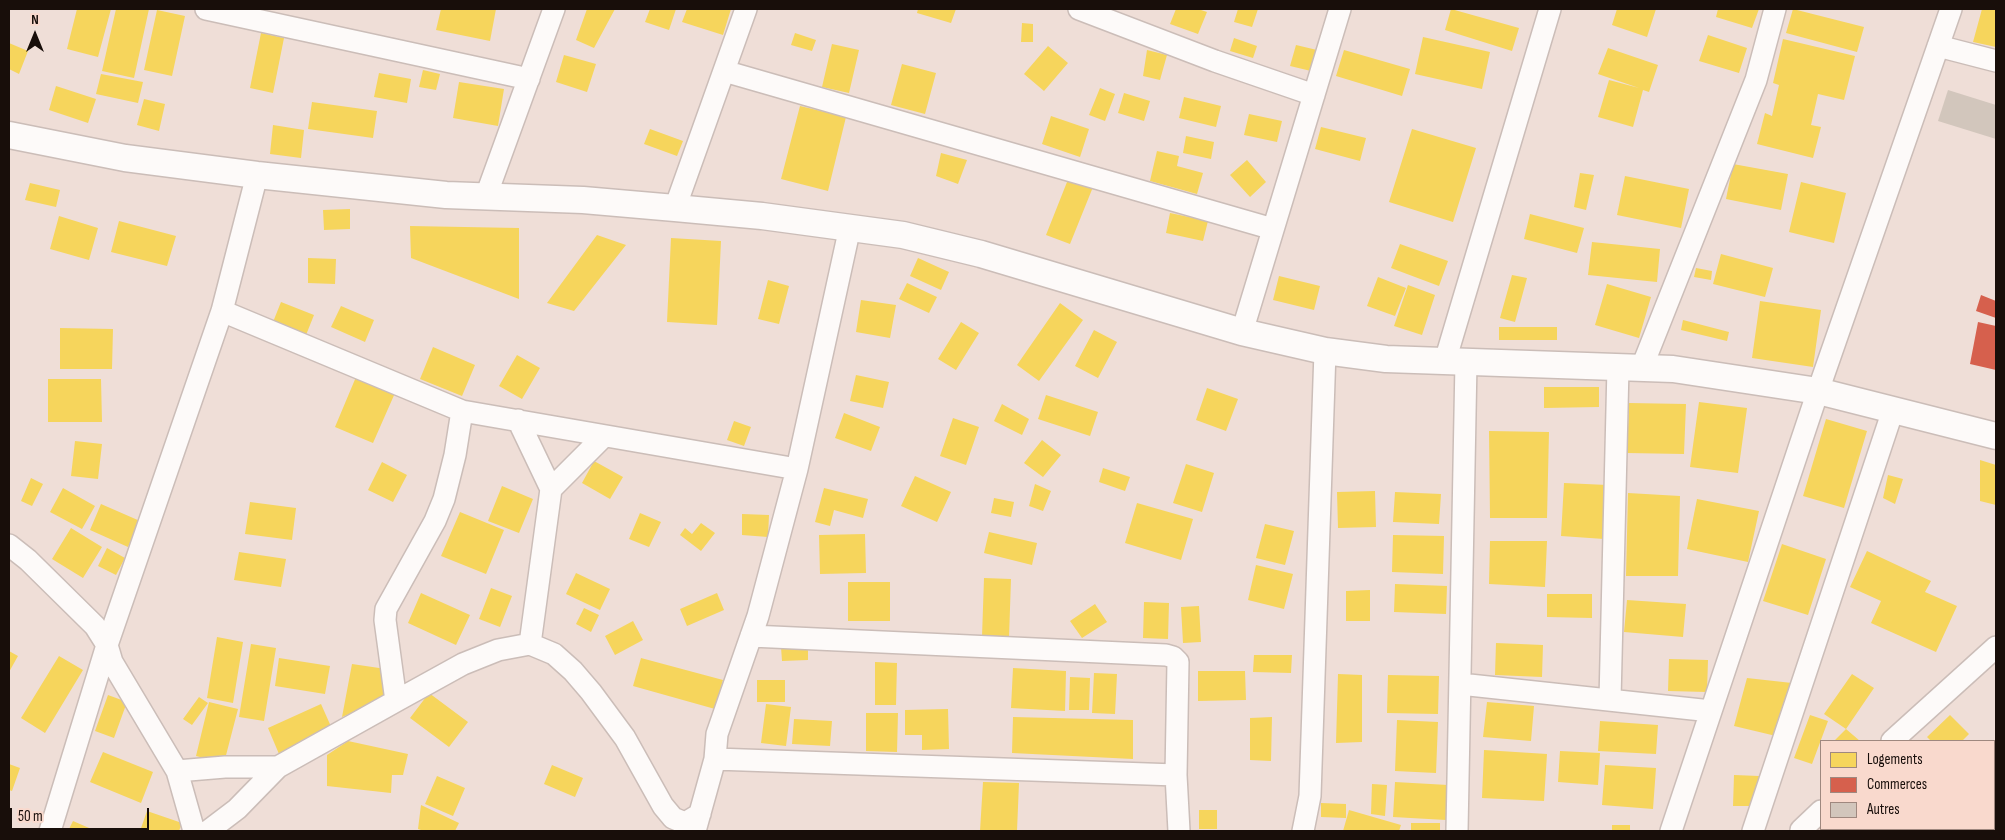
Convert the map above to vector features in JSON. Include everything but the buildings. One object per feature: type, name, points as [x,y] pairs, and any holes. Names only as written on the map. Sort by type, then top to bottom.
[{"type":"main road","points":[[9,135],[126,158],[257,175],[437,194],[584,200],[675,208],[850,227],[903,235],[981,254],[1242,332],[1325,351],[1386,359],[1673,368],[1818,391],[1996,436]]},
{"type":"street","points":[[206,9],[528,79]]},
{"type":"street","points":[[486,196],[554,9]]},
{"type":"street","points":[[675,208],[746,9]]},
{"type":"street","points":[[1079,9],[1240,70],[1314,95]]},
{"type":"street","points":[[1242,332],[1340,9]]},
{"type":"street","points":[[1457,831],[1460,684],[1455,361],[1550,9]]},
{"type":"street","points":[[1610,700],[1630,367],[1756,80],[1775,9]]},
{"type":"street","points":[[1671,831],[1818,391],[1950,9]]},
{"type":"street","points":[[1938,46],[1996,61]]},
{"type":"street","points":[[724,71],[1273,229]]},
{"type":"street","points":[[50,831],[107,645],[222,311],[257,175]]},
{"type":"street","points":[[208,831],[237,809],[278,767],[462,664],[498,650],[530,644],[554,654],[573,671],[625,738],[663,806],[673,818],[685,823],[698,822],[716,759],[717,734],[758,616],[797,469],[850,227]]},
{"type":"street","points":[[222,311],[462,411],[603,437],[797,469]]},
{"type":"street","points":[[1303,831],[1310,796],[1325,351]]},
{"type":"street","points":[[1753,831],[1893,410]]},
{"type":"street","points":[[396,701],[385,620],[386,609],[435,521],[444,499],[456,455],[462,411]]},
{"type":"street","points":[[518,420],[551,490],[530,644]]},
{"type":"street","points":[[551,490],[603,437]]},
{"type":"street","points":[[9,545],[28,560],[95,626],[107,645],[112,662],[177,771],[194,831]]},
{"type":"street","points":[[751,636],[1166,655],[1178,662],[1176,775],[1179,831]]},
{"type":"street","points":[[1893,740],[1965,673],[1995,653]]},
{"type":"street","points":[[1460,684],[1711,711]]},
{"type":"street","points":[[716,759],[1176,775]]},
{"type":"street","points":[[177,771],[225,767],[278,767]]},
{"type":"street","points":[[1802,831],[1820,812]]}]
